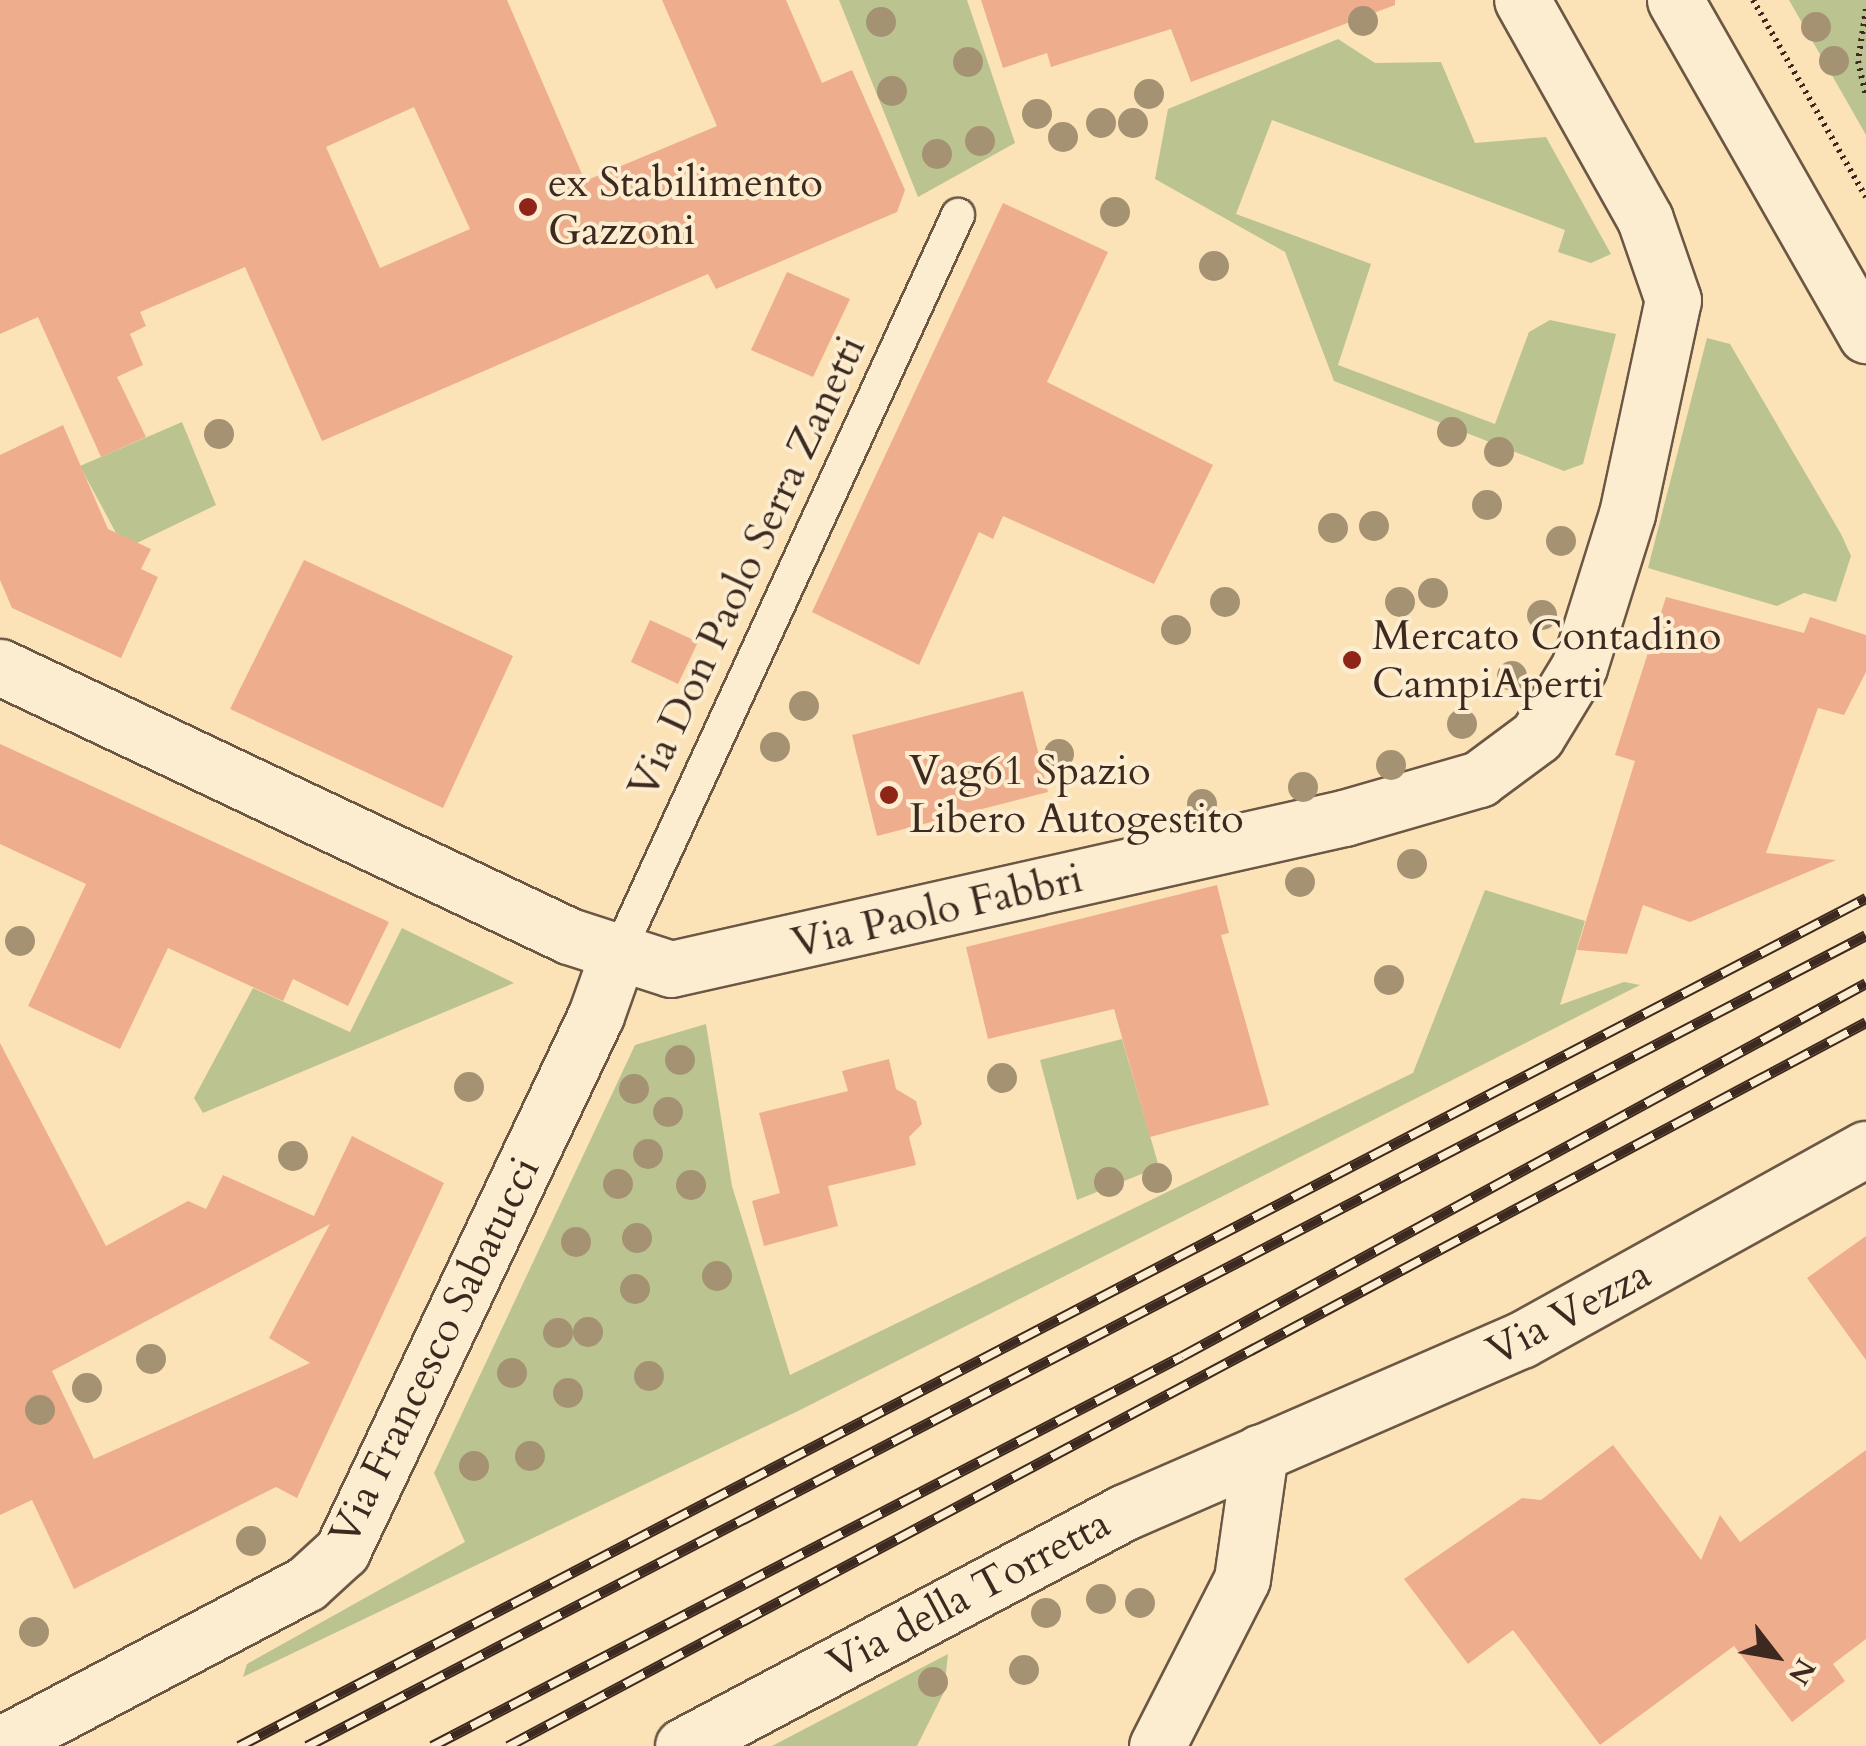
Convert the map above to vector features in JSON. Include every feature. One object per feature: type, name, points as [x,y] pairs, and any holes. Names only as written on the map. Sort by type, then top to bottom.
[{"type":"street","name":"Via Paolo Fabbri","points":[[0,666],[617,956],[671,969],[1344,818],[1479,778],[1538,736],[1559,709],[1594,624],[1662,373],[1673,300],[1638,205],[1522,0]]},
{"type":"street","points":[[1675,0],[1866,334]]},
{"type":"street","name":"Via Francesco Sabatucci","points":[[0,1745],[306,1584],[342,1551],[596,1015],[617,956]]},
{"type":"street","name":"Via Vezza","points":[[1260,1452],[1522,1340],[1866,1150]]},
{"type":"street","points":[[1157,1746],[1242,1579],[1260,1452]]},
{"type":"street","name":"Via della Torretta","points":[[683,1746],[1125,1512],[1260,1452]]},
{"type":"lane","name":"Via Don Paolo Serra Zanetti","points":[[617,956],[958,215]]},
{"type":"path","points":[[1752,0],[1866,197]]},
{"type":"path","points":[[1866,9],[1858,61],[1866,97]]},
{"type":"green space","points":[[839,0],[967,0],[1015,143],[918,197]]},
{"type":"green space","points":[[1789,0],[1866,0],[1866,135]]},
{"type":"green space","points":[[1338,39],[1375,63],[1441,62],[1475,143],[1546,137],[1611,254],[1591,263],[1558,252],[1565,230],[1272,120],[1236,214],[1371,264],[1338,365],[1495,424],[1529,332],[1550,320],[1616,334],[1583,464],[1564,471],[1334,381],[1285,252],[1155,179],[1168,109]]},
{"type":"green space","points":[[1707,338],[1730,344],[1841,534],[1851,556],[1836,602],[1804,593],[1777,606],[1648,568]]},
{"type":"green space","points":[[182,422],[216,505],[137,543],[116,533],[80,466]]},
{"type":"green space","points":[[1485,890],[1585,921],[1560,1005],[1624,982],[1640,985],[800,1410],[243,1677],[247,1664],[465,1542],[434,1473],[635,1045],[706,1024],[732,1186],[790,1375],[1413,1073]]},
{"type":"green space","points":[[402,928],[514,983],[203,1113],[194,1098],[253,988],[350,1032]]},
{"type":"green space","points":[[1122,1039],[1159,1167],[1077,1200],[1040,1060]]},
{"type":"green space","points":[[948,1654],[944,1692],[917,1746],[772,1746]]},
{"type":"building","points":[[0,0],[507,0],[585,181],[717,126],[662,0],[786,0],[822,83],[852,70],[905,190],[897,212],[716,289],[708,274],[322,441],[245,267],[140,312],[146,326],[130,334],[143,365],[117,377],[146,437],[101,457],[38,317],[0,334]],"holes":[[[414,107],[470,229],[380,268],[326,147]]]},
{"type":"building","points":[[981,0],[1395,0],[1395,5],[1191,82],[1171,29],[1051,67],[1047,53],[1003,68]]},
{"type":"building","points":[[1003,203],[1108,252],[1047,382],[1213,465],[1154,584],[1003,516],[993,539],[979,532],[919,665],[812,612]]},
{"type":"building","points":[[787,272],[850,299],[813,377],[751,350]]},
{"type":"building","points":[[63,425],[108,529],[151,549],[141,569],[158,577],[121,658],[12,608],[0,580],[0,455]]},
{"type":"building","points":[[304,560],[513,656],[443,808],[230,709]]},
{"type":"building","points":[[1666,597],[1804,633],[1810,617],[1866,635],[1866,672],[1844,715],[1818,708],[1766,853],[1836,860],[1690,922],[1643,905],[1627,954],[1577,950],[1635,761],[1615,755]]},
{"type":"building","points":[[650,620],[698,642],[678,684],[631,662]]},
{"type":"building","points":[[1023,691],[1048,792],[877,836],[852,735]]},
{"type":"building","points":[[0,744],[389,922],[348,1006],[293,979],[283,1001],[168,948],[120,1049],[28,1006],[86,884],[0,844]]},
{"type":"building","points":[[1217,885],[1229,933],[1221,935],[1269,1105],[1150,1137],[1114,1009],[988,1039],[966,947]]},
{"type":"building","points":[[0,1043],[106,1246],[188,1201],[206,1209],[223,1175],[314,1216],[352,1136],[444,1183],[297,1498],[276,1487],[74,1589],[32,1500],[0,1515]],"holes":[[[330,1224],[269,1338],[310,1363],[94,1459],[52,1371]]]},
{"type":"building","points":[[889,1059],[896,1089],[916,1101],[922,1124],[909,1137],[916,1165],[828,1186],[838,1226],[764,1246],[752,1201],[780,1193],[759,1113],[848,1091],[842,1071]]},
{"type":"building","points":[[1866,1236],[1866,1360],[1807,1278]]},
{"type":"building","points":[[1613,1445],[1701,1560],[1720,1515],[1740,1542],[1866,1450],[1866,1639],[1833,1664],[1845,1681],[1792,1722],[1734,1646],[1600,1745],[1513,1630],[1468,1664],[1404,1579],[1522,1498],[1541,1500]]},
{"type":"railway","points":[[239,1746],[1866,898]]},
{"type":"railway","points":[[307,1746],[1866,935]]},
{"type":"railway","points":[[432,1746],[1182,1356],[1866,983]]},
{"type":"railway","points":[[508,1746],[1866,1022]]},
{"type":"place","name":"ex Stabilimento Gazzoni","points":[[528,207]]},
{"type":"place","name":"Mercato Contadino CampiAperti","points":[[1352,660]]},
{"type":"place","name":"Vag61 Spazio Libero Autogestito","points":[[889,795]]}]
